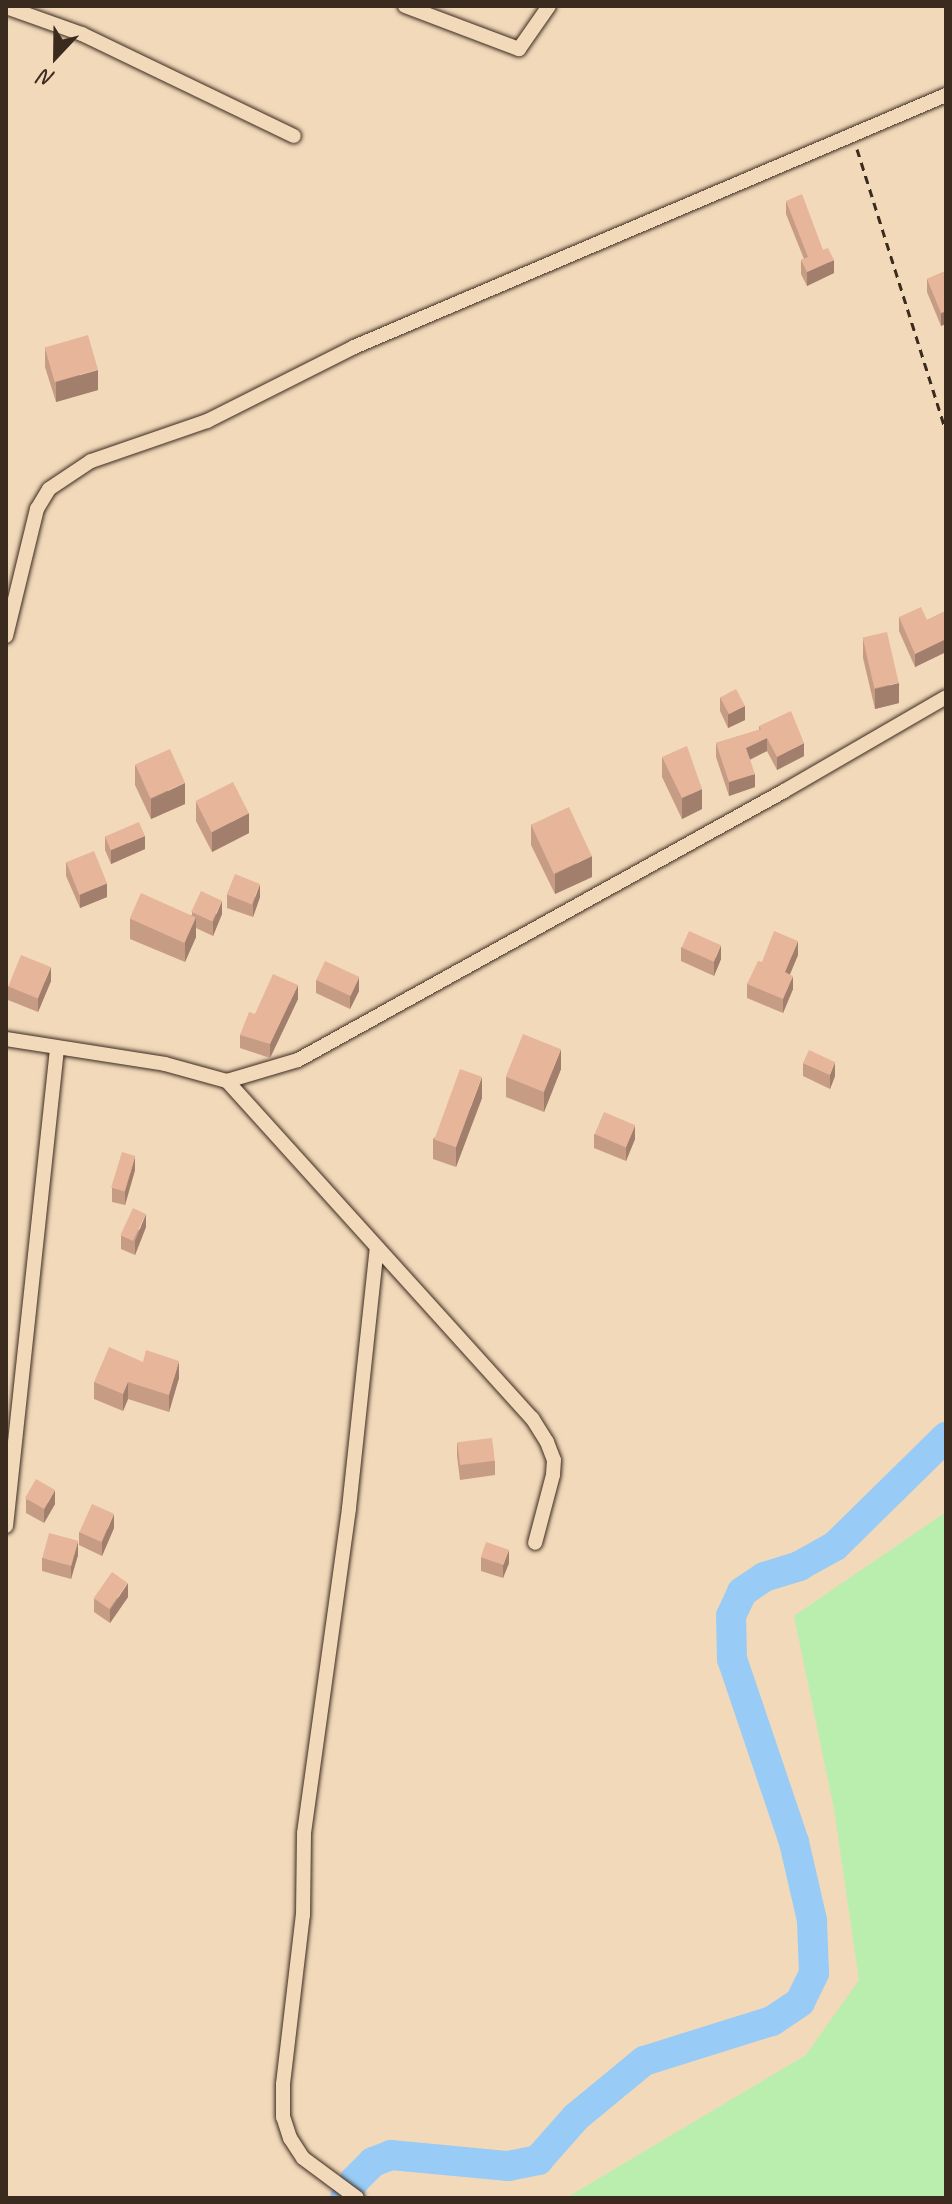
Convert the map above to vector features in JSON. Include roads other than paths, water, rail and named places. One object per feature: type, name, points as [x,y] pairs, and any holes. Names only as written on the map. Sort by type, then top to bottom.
[{"type":"street","points":[[405,6],[519,49],[549,6]]},
{"type":"street","points":[[6,7],[82,34],[294,136]]},
{"type":"street","points":[[6,636],[37,509],[49,489],[91,461],[207,421],[354,347],[946,95]]},
{"type":"street","points":[[6,1039],[165,1064],[227,1081],[298,1060],[784,791],[946,697]]},
{"type":"street","points":[[6,1526],[57,1049]]},
{"type":"street","points":[[227,1081],[532,1418],[554,1460],[535,1543]]},
{"type":"street","points":[[357,2198],[303,2158],[290,2138],[283,2117],[283,2084],[303,1915],[304,1833],[349,1508],[377,1247]]},
{"type":"waterway","points":[[345,2198],[354,2181],[373,2162],[391,2155],[508,2166],[538,2160],[576,2117],[644,2061],[772,2021],[800,2002],[814,1973],[812,1920],[794,1842],[732,1659],[731,1616],[742,1592],[764,1577],[799,1566],[835,1546],[946,1437]]}]
